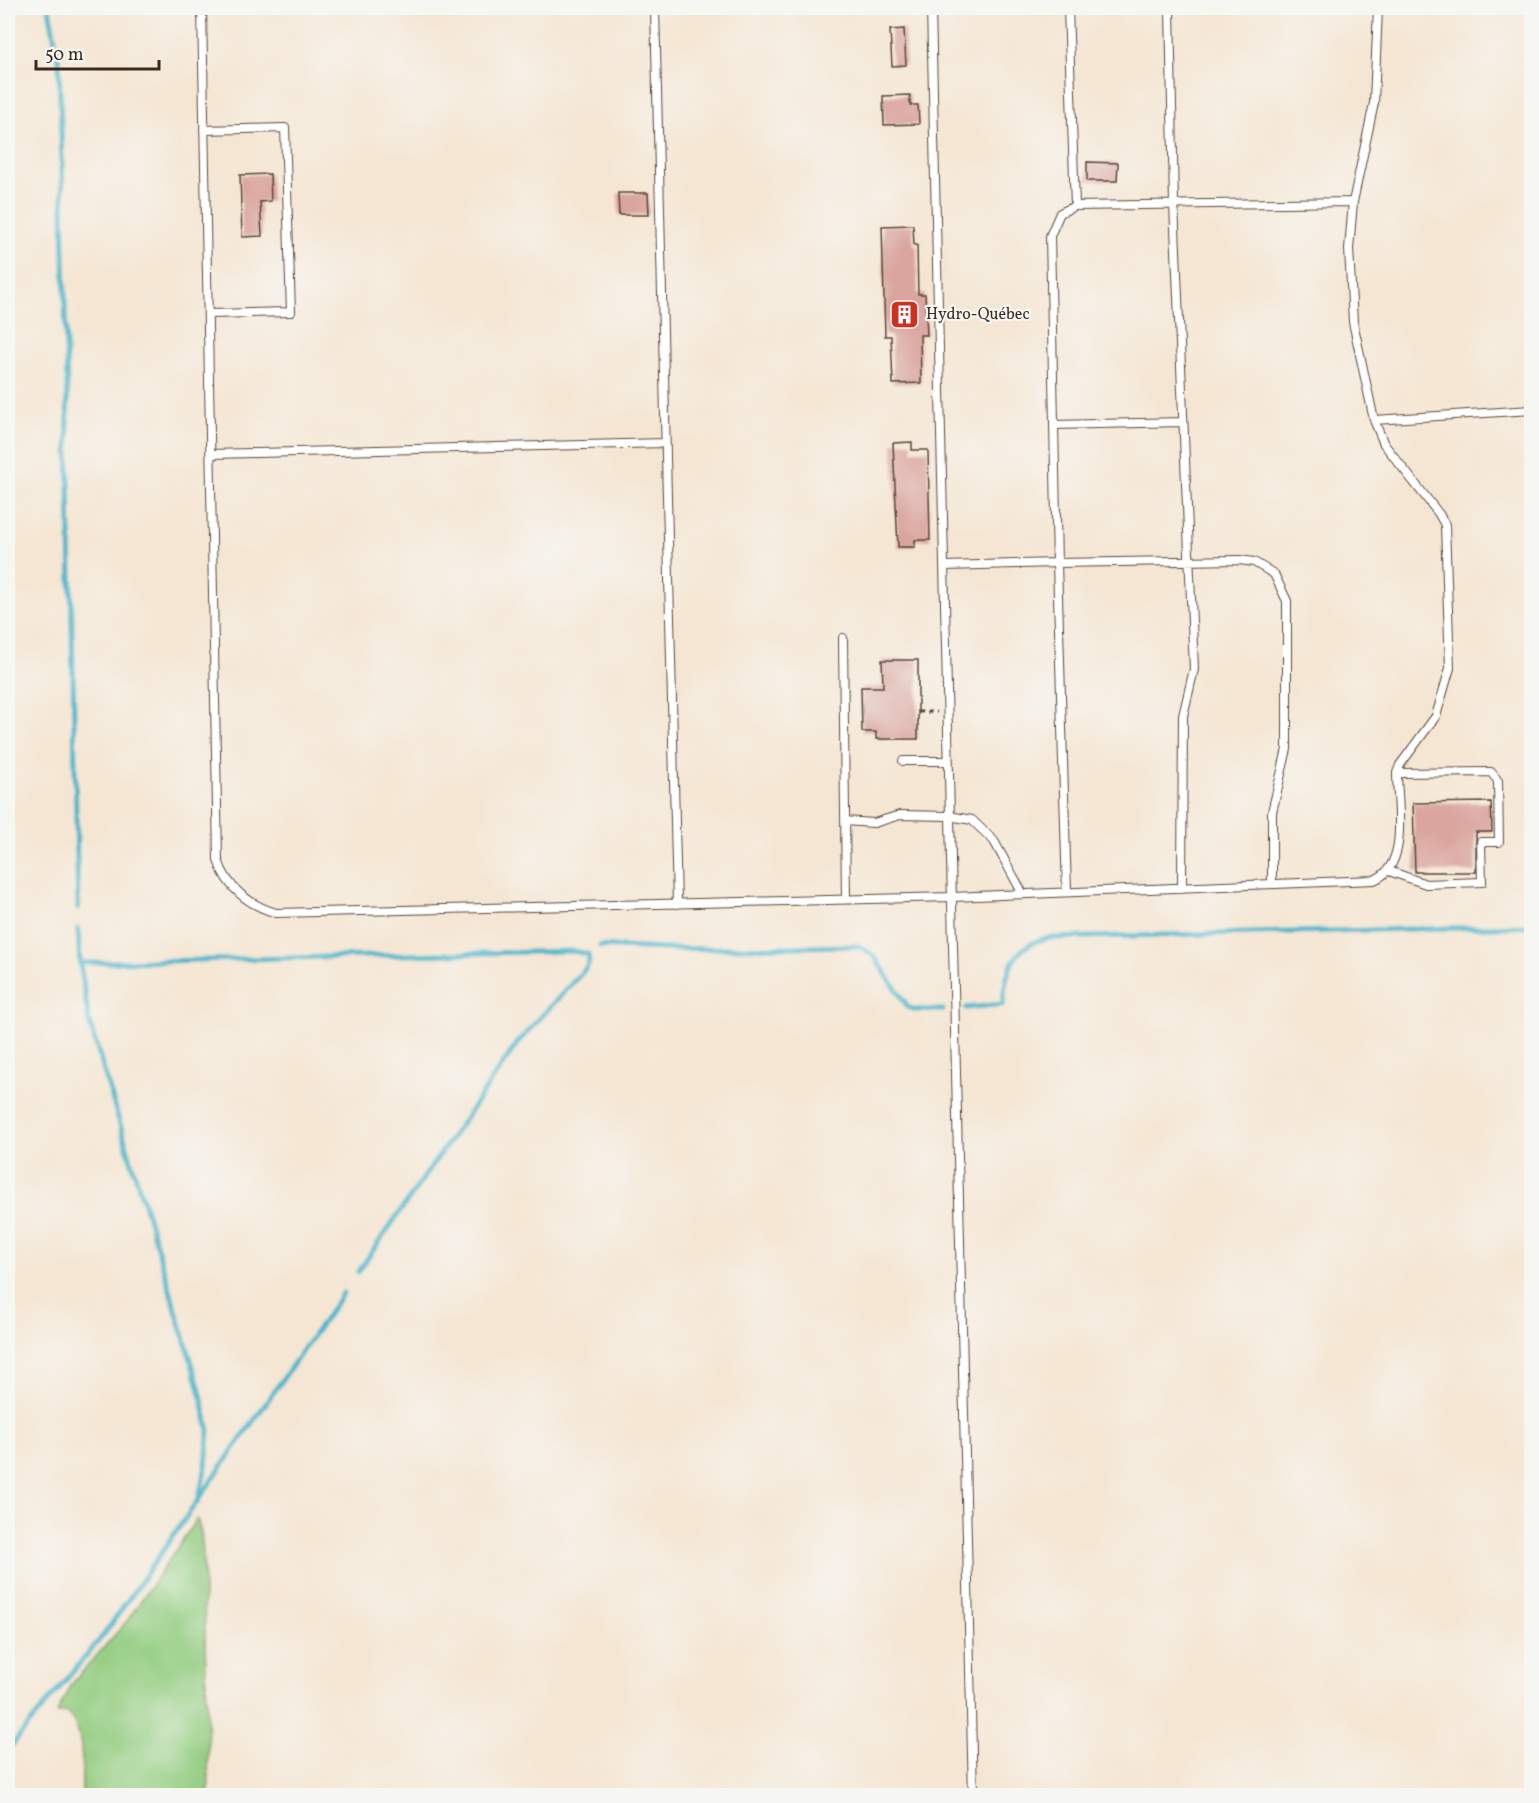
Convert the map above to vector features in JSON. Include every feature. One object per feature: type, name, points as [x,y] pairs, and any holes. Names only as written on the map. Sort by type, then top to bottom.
[{"type":"lane","points":[[202,8],[218,860],[221,872],[232,885],[261,908],[276,913],[952,897],[1374,880],[1389,872],[1398,847],[1397,774],[1400,765],[1436,717],[1444,696],[1450,668],[1447,544],[1444,525],[1439,514],[1393,458],[1374,420],[1352,313],[1349,249],[1353,202],[1374,102],[1378,8]]},
{"type":"lane","points":[[655,8],[677,904]]},
{"type":"lane","points":[[931,8],[973,1796]]},
{"type":"lane","points":[[1068,8],[1075,206]]},
{"type":"lane","points":[[1170,8],[1174,204],[1194,669],[1183,716],[1182,888]]},
{"type":"lane","points":[[204,130],[285,128],[291,312],[208,314]]},
{"type":"lane","points":[[1067,892],[1050,236],[1060,213],[1075,206],[1353,202]]},
{"type":"lane","points":[[1374,420],[1532,410]]},
{"type":"lane","points":[[1054,424],[1183,422]]},
{"type":"lane","points":[[212,454],[665,444]]},
{"type":"lane","points":[[945,566],[1239,560],[1254,562],[1274,574],[1287,602],[1287,749],[1272,812],[1272,884]]},
{"type":"lane","points":[[843,638],[846,899]]},
{"type":"lane","points":[[903,761],[948,761]]},
{"type":"lane","points":[[1389,872],[1426,884],[1482,882],[1481,842],[1499,842],[1498,780],[1491,772],[1397,774]]},
{"type":"lane","points":[[845,821],[874,823],[900,815],[949,816],[972,820],[994,841],[1023,894]]},
{"type":"path","points":[[918,712],[947,712]]},
{"type":"green space","points":[[1527,395],[1532,396],[1531,613],[1528,410]]},
{"type":"green space","points":[[197,1519],[203,1554],[209,1795],[82,1795],[81,1750],[77,1728],[65,1712],[57,1713],[70,1686],[127,1621]]},
{"type":"building","points":[[904,29],[906,65],[892,66],[890,30]]},
{"type":"building","points":[[910,95],[910,105],[918,105],[919,124],[884,125],[883,96]]},
{"type":"building","points":[[1087,162],[1118,163],[1117,181],[1087,181]]},
{"type":"building","points":[[270,174],[271,201],[260,202],[262,236],[242,237],[240,175]]},
{"type":"building","points":[[618,193],[648,193],[649,215],[619,215]]},
{"type":"building","name":"Hydro-Québec","points":[[913,225],[914,245],[917,245],[918,294],[925,294],[927,335],[920,335],[921,383],[893,384],[891,336],[885,336],[882,226]]},
{"type":"building","points":[[912,442],[912,450],[928,450],[930,540],[915,540],[915,547],[898,547],[893,443]]},
{"type":"building","points":[[882,660],[918,660],[918,739],[876,739],[876,732],[862,732],[861,687],[883,687]]},
{"type":"building","points":[[1491,802],[1492,832],[1476,832],[1476,872],[1415,872],[1413,803]]},
{"type":"waterway","points":[[49,8],[59,64],[78,908]]},
{"type":"waterway","points":[[966,1008],[1003,1004],[1006,981],[1013,961],[1027,946],[1049,938],[1532,926]]},
{"type":"waterway","points":[[78,929],[80,963],[89,1021],[200,1390],[209,1431],[206,1466],[198,1501]]},
{"type":"waterway","points":[[600,946],[665,949],[859,946],[874,956],[908,1007],[915,1010],[943,1010]]},
{"type":"waterway","points":[[80,963],[573,951],[588,954],[589,962],[586,968],[519,1041],[358,1272]]},
{"type":"waterway","points":[[8,1750],[105,1633],[343,1293]]},
{"type":"place","name":"Hydro-Québec","points":[[905,315]]}]
